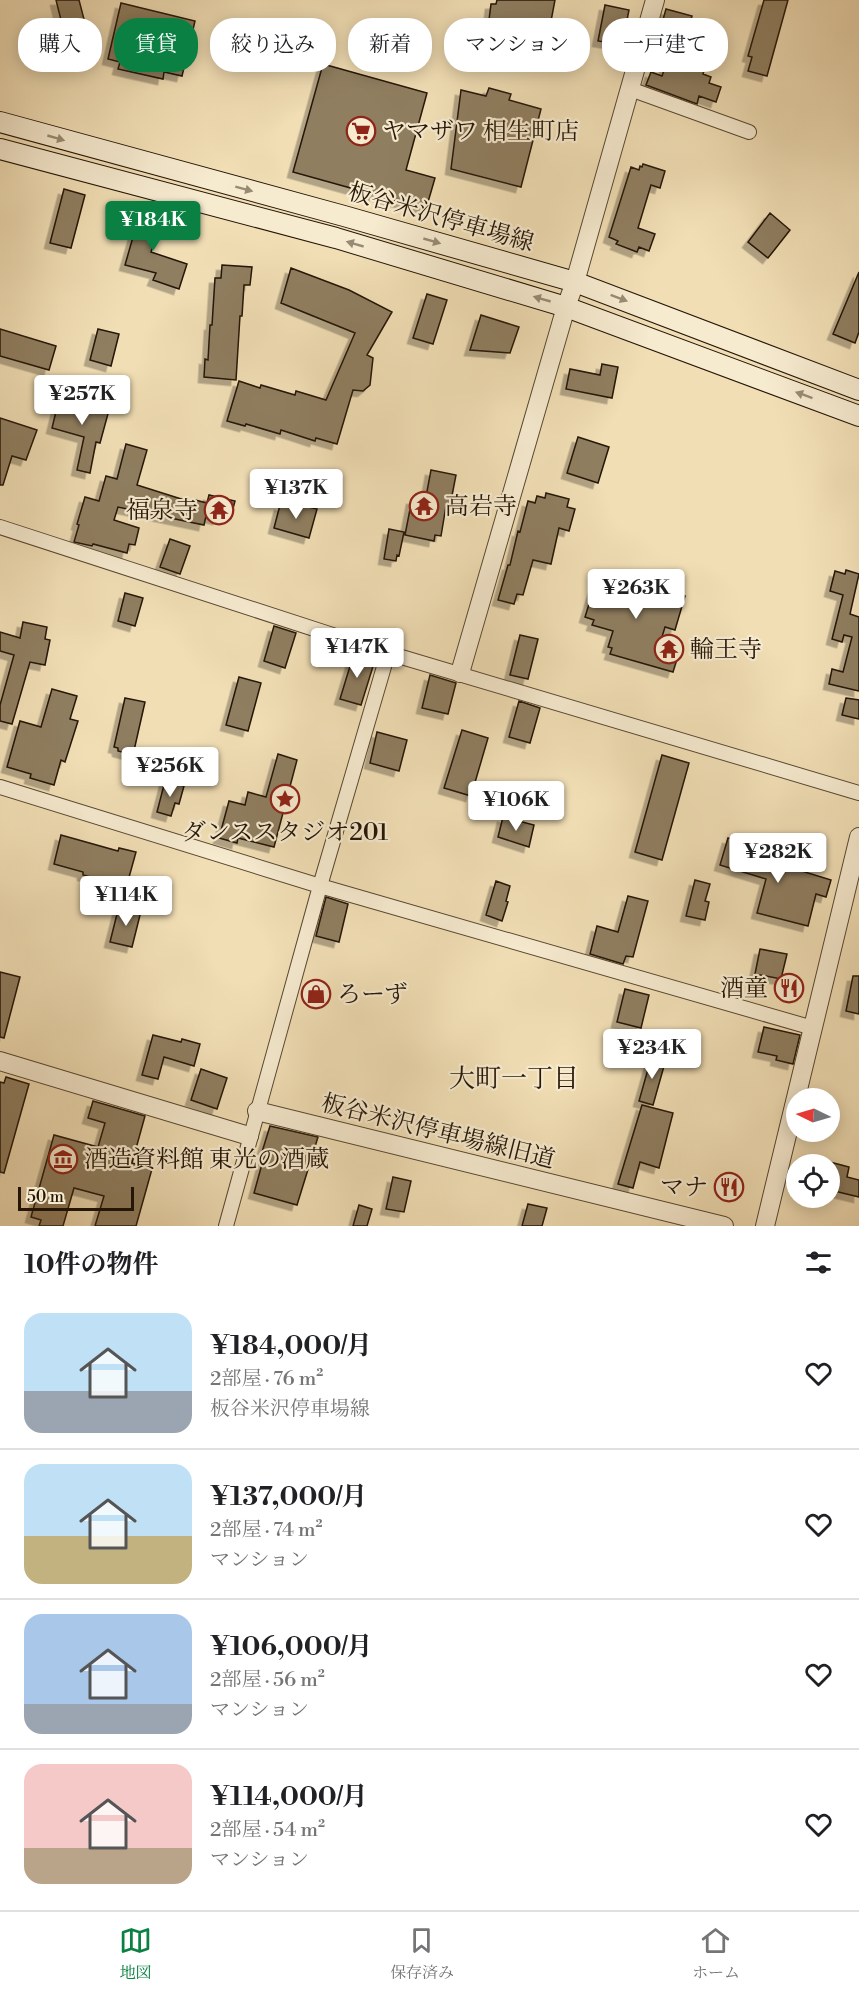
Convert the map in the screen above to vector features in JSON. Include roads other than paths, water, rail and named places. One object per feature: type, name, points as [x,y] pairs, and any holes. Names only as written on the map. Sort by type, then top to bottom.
[{"type":"main road","name":"板谷米沢停車場線","points":[[0,122],[576,282],[859,390]]},
{"type":"main road","name":"板谷米沢停車場線","points":[[0,149],[336,238],[566,307],[859,416]]},
{"type":"street","points":[[460,674],[566,307],[576,282],[655,0]]},
{"type":"street","points":[[630,89],[749,132]]},
{"type":"street","points":[[0,527],[388,653],[859,793]]},
{"type":"street","points":[[226,1226],[256,1111],[388,653]]},
{"type":"street","points":[[0,787],[320,886],[813,1028]]},
{"type":"street","points":[[765,1226],[859,837]]},
{"type":"street","points":[[0,1061],[249,1136]]},
{"type":"street","name":"板谷米沢停車場線旧道","points":[[256,1111],[724,1226]]},
{"type":"place","name":"ヤマザワ 相生町店","points":[[361,131]]},
{"type":"place","name":"高岩寺","points":[[424,506]]},
{"type":"place","name":"福泉寺","points":[[219,510]]},
{"type":"place","name":"輪王寺","points":[[669,649]]},
{"type":"place","name":"ダンススタジオ201","points":[[285,799]]},
{"type":"place","name":"酒童","points":[[789,988]]},
{"type":"place","name":"ろーず","points":[[316,994]]},
{"type":"place","name":"酒造資料館 東光の酒蔵","points":[[63,1159]]},
{"type":"place","name":"マナ","points":[[729,1187]]},
{"type":"district","name":"大町一丁目","points":[[514,1078]]}]
